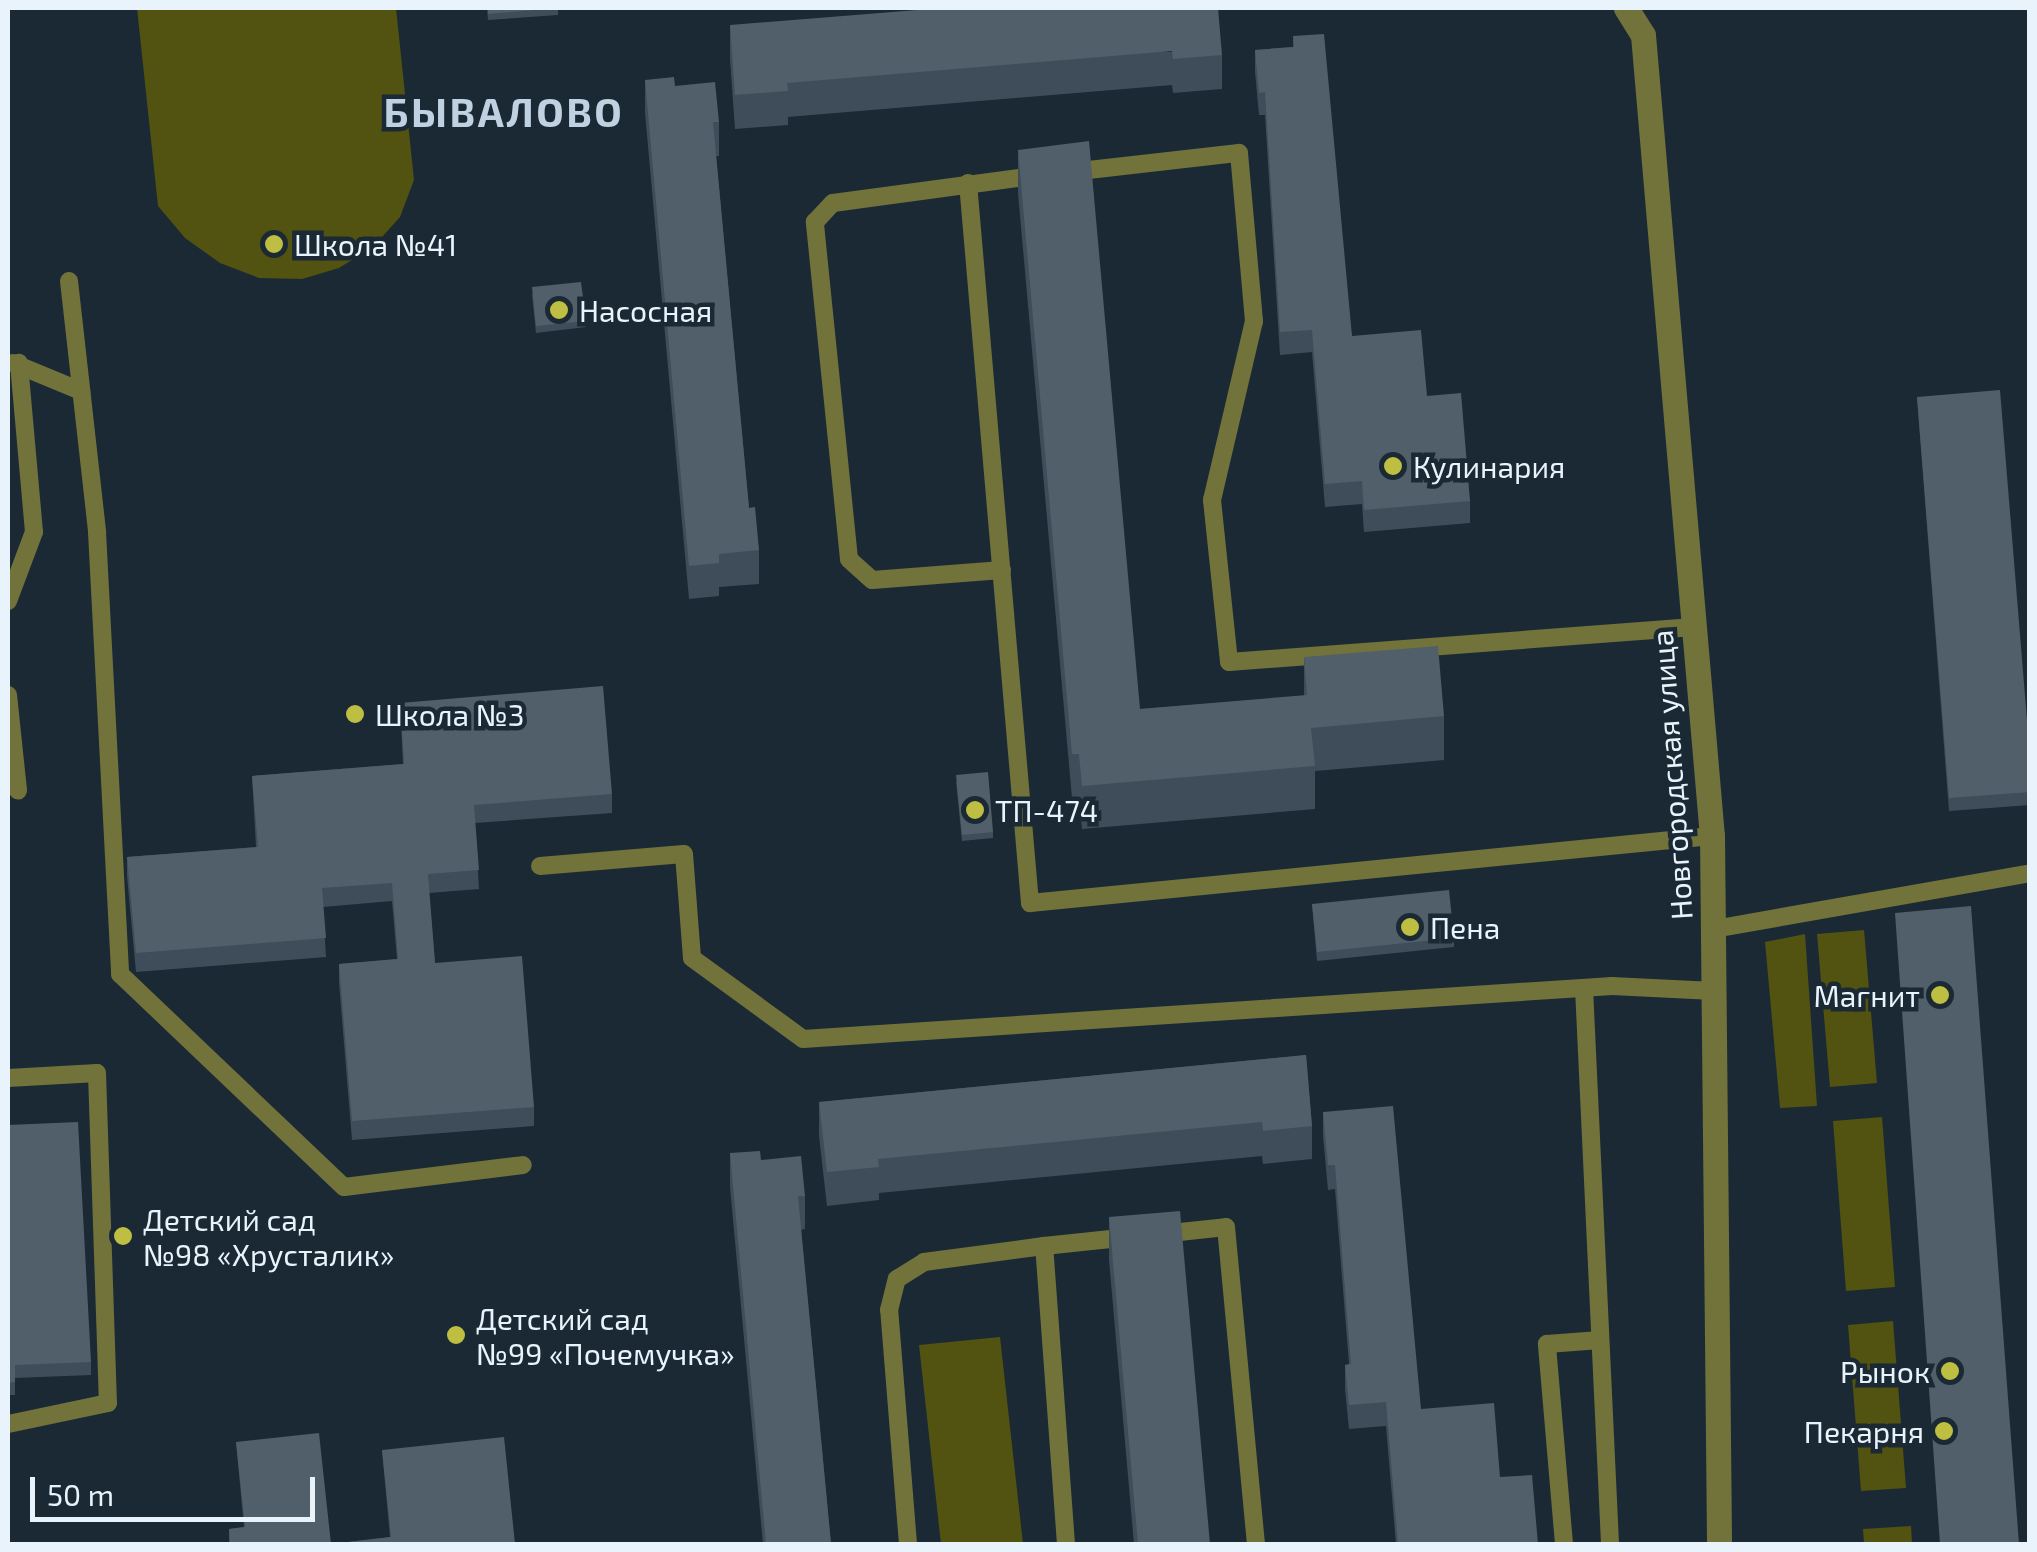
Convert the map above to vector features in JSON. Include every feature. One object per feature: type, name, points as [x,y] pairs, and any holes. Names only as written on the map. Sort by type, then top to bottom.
[{"type":"street","name":"Новгородская улица","points":[[1626,8],[1643,35],[1712,836],[1718,1544]]},
{"type":"lane","points":[[1643,35],[1645,8]]},
{"type":"lane","points":[[1002,570],[872,580],[848,559],[815,222],[833,203],[968,183],[1239,154],[1254,321],[1212,500],[1229,662],[1694,627]]},
{"type":"lane","points":[[968,183],[1030,903],[1712,836]]},
{"type":"lane","points":[[69,282],[97,532],[120,974],[344,1188],[523,1165]]},
{"type":"lane","points":[[8,601],[34,532],[14,363],[81,390]]},
{"type":"lane","points":[[8,695],[18,790]]},
{"type":"lane","points":[[540,866],[684,854],[692,958],[803,1040],[1584,988],[1714,990]]},
{"type":"lane","points":[[1714,929],[2030,873]]},
{"type":"lane","points":[[1584,988],[1610,1544]]},
{"type":"lane","points":[[8,1078],[97,1073],[108,1403],[8,1424]]},
{"type":"lane","points":[[908,1544],[889,1310],[897,1279],[924,1262],[1226,1227],[1256,1544]]},
{"type":"lane","points":[[1044,1246],[1066,1544]]},
{"type":"lane","points":[[1564,1544],[1547,1344],[1600,1340]]},
{"type":"shaded area","name":"Школа №41","points":[[137,8],[396,8],[414,180],[400,217],[374,246],[339,268],[302,279],[259,278],[220,263],[185,238],[158,206]]},
{"type":"shaded area","points":[[1864,930],[1877,1083],[1830,1087],[1817,934]]},
{"type":"shaded area","points":[[1805,934],[1817,1106],[1780,1108],[1765,942]]},
{"type":"shaded area","points":[[1882,1117],[1895,1287],[1846,1291],[1833,1121]]},
{"type":"shaded area","points":[[1893,1321],[1906,1488],[1861,1491],[1848,1325]]},
{"type":"shaded area","points":[[1000,1337],[1023,1544],[941,1544],[919,1345]]},
{"type":"shaded area","points":[[1911,1526],[1912,1544],[1864,1544],[1863,1529]]},
{"type":"building","points":[[488,8],[558,8],[488,14]]},
{"type":"building","points":[[942,8],[1218,8],[1222,55],[1173,59],[1172,51],[787,83],[788,91],[735,95],[730,25]]},
{"type":"building","points":[[1324,34],[1352,336],[1421,330],[1427,396],[1461,393],[1470,501],[1364,510],[1362,481],[1325,484],[1312,330],[1280,332],[1265,92],[1259,93],[1255,50],[1294,47],[1293,36]]},
{"type":"building","points":[[674,77],[675,86],[715,82],[719,122],[713,122],[749,508],[755,507],[759,550],[719,554],[719,563],[689,566],[645,80]]},
{"type":"building","points":[[1089,141],[1140,709],[1307,695],[1304,657],[1438,646],[1444,716],[1311,728],[1315,766],[1082,786],[1079,754],[1072,754],[1018,150]]},
{"type":"building","name":"Насосная","points":[[581,282],[586,321],[536,326],[532,287]]},
{"type":"building","points":[[2000,390],[2030,792],[1949,798],[1917,397]]},
{"type":"building","points":[[603,686],[612,794],[474,805],[479,870],[428,874],[435,963],[522,956],[534,1107],[352,1121],[339,964],[398,959],[392,883],[322,888],[326,938],[136,953],[127,857],[258,847],[252,776],[404,764],[400,703]]},
{"type":"building","name":"ТП-474","points":[[988,772],[993,832],[962,835],[956,775]]},
{"type":"building","points":[[1449,890],[1454,938],[1317,952],[1312,904]]},
{"type":"building","points":[[1971,906],[2019,1544],[1940,1544],[1895,913]]},
{"type":"building","points":[[1306,1055],[1312,1126],[1263,1131],[1262,1122],[878,1159],[879,1167],[827,1172],[819,1102]]},
{"type":"building","points":[[1393,1106],[1421,1409],[1494,1403],[1500,1477],[1532,1475],[1538,1544],[1398,1544],[1386,1402],[1349,1405],[1345,1365],[1351,1364],[1335,1165],[1328,1165],[1323,1112]]},
{"type":"building","points":[[78,1122],[91,1362],[15,1365],[15,1382],[8,1383],[8,1125]]},
{"type":"building","points":[[760,1151],[761,1160],[801,1156],[805,1196],[798,1196],[831,1544],[766,1544],[730,1153]]},
{"type":"building","points":[[1180,1211],[1210,1544],[1138,1544],[1109,1217]]},
{"type":"building","points":[[319,1433],[331,1544],[230,1544],[229,1529],[245,1527],[236,1442]]},
{"type":"building","points":[[504,1437],[515,1544],[331,1544],[391,1537],[382,1450]]},
{"type":"place","name":"Школа №41","points":[[274,244]]},
{"type":"place","name":"Насосная","points":[[559,310]]},
{"type":"place","name":"Кулинария","points":[[1393,466]]},
{"type":"place","name":"Школа №3","points":[[355,714]]},
{"type":"place","name":"ТП-474","points":[[975,810]]},
{"type":"place","name":"Пена","points":[[1410,927]]},
{"type":"place","name":"Магнит","points":[[1940,995]]},
{"type":"place","name":"Детский сад №98 «Хрусталик»","points":[[123,1236]]},
{"type":"place","name":"Детский сад №99 «Почемучка»","points":[[456,1335]]},
{"type":"place","name":"Рынок","points":[[1950,1371]]},
{"type":"place","name":"Пекарня","points":[[1944,1431]]},
{"type":"district","name":"БЫВАЛОВО","points":[[504,111]]}]
